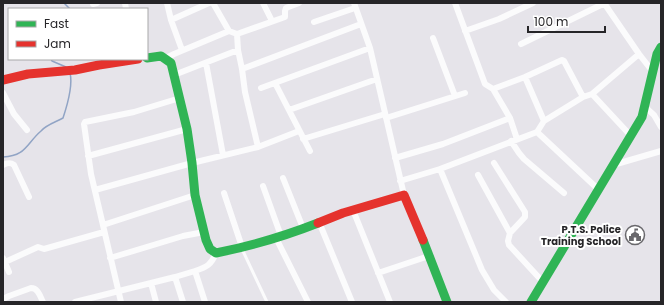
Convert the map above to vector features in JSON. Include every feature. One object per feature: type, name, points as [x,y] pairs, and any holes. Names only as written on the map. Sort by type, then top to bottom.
[{"type":"street","points":[[167,3],[171,20],[182,50]]},
{"type":"street","points":[[171,20],[209,3]]},
{"type":"street","points":[[213,3],[229,31],[237,34],[285,17],[286,8],[299,3]]},
{"type":"street","points":[[263,3],[272,21]]},
{"type":"street","points":[[454,3],[485,84],[493,89],[510,118],[514,140],[519,153],[564,193]]},
{"type":"street","points":[[465,31],[499,19],[533,3]]},
{"type":"street","points":[[520,44],[605,3],[639,54],[653,72]]},
{"type":"street","points":[[314,22],[354,5],[370,48],[404,195],[447,302]]},
{"type":"street","points":[[242,69],[361,24]]},
{"type":"street","points":[[166,58],[229,31]]},
{"type":"street","points":[[237,34],[245,92],[258,147]]},
{"type":"street","points":[[433,38],[455,96]]},
{"type":"street","points":[[261,88],[370,48]]},
{"type":"street","points":[[531,302],[642,117],[657,54],[660,49]]},
{"type":"street","points":[[174,75],[238,50]]},
{"type":"street","points":[[400,181],[440,169],[537,132],[544,121],[582,97],[592,94],[639,54]]},
{"type":"street","points":[[148,58],[161,56],[172,63],[187,129],[195,195],[210,250],[216,254],[279,237],[353,210],[404,195]]},
{"type":"street","points":[[3,80],[28,74],[71,71],[129,60]]},
{"type":"street","points":[[493,89],[525,77],[562,60],[564,61],[582,97]]},
{"type":"street","points":[[206,63],[223,156]]},
{"type":"street","points":[[525,77],[544,121]]},
{"type":"street","points":[[289,110],[377,79]]},
{"type":"street","points":[[275,83],[310,151]]},
{"type":"street","points":[[3,93],[14,114],[27,130]]},
{"type":"street","points":[[304,139],[465,93]]},
{"type":"street","points":[[592,94],[631,136]]},
{"type":"street","points":[[121,302],[95,190],[88,156],[84,124],[85,122],[134,112],[180,98]]},
{"type":"street","points":[[645,107],[654,116],[661,127]]},
{"type":"street","points":[[395,158],[443,144],[510,118]]},
{"type":"street","points":[[88,156],[187,129]]},
{"type":"street","points":[[95,190],[192,163],[258,147],[299,131]]},
{"type":"street","points":[[537,132],[599,190]]},
{"type":"street","points":[[614,165],[661,151]]},
{"type":"street","points":[[3,165],[9,163],[14,165],[29,197]]},
{"type":"street","points":[[494,163],[525,213],[525,217],[510,233],[508,241],[509,245],[543,282]]},
{"type":"street","points":[[440,169],[482,270],[494,290],[506,302]]},
{"type":"street","points":[[478,175],[510,233]]},
{"type":"street","points":[[283,178],[303,228]]},
{"type":"street","points":[[263,186],[279,237],[308,302]]},
{"type":"street","points":[[224,193],[242,247]]},
{"type":"street","points":[[103,225],[195,195]]},
{"type":"street","points":[[353,210],[390,302]]},
{"type":"street","points":[[319,222],[352,302]]},
{"type":"street","points":[[9,272],[4,260],[38,247],[44,249],[104,232]]},
{"type":"street","points":[[110,258],[183,236],[204,232]]},
{"type":"street","points":[[75,302],[195,271],[210,265],[216,254]]},
{"type":"street","points":[[378,273],[429,256]]},
{"type":"street","points":[[195,271],[205,302]]},
{"type":"street","points":[[175,277],[183,302]]},
{"type":"street","points":[[151,283],[156,302]]},
{"type":"street","points":[[3,299],[10,299],[31,288],[34,288],[43,302]]},
{"type":"lane","points":[[242,247],[267,302]]},
{"type":"waterway","points":[[64,3],[69,8]]},
{"type":"waterway","points":[[52,60],[66,67]]},
{"type":"waterway","points":[[3,157],[21,152],[43,129],[63,118],[68,102],[71,78],[70,73]]},
{"type":"traffic: fast","points":[[531,302],[642,117],[657,54],[661,47]]},
{"type":"traffic: fast","points":[[148,58],[161,56],[171,63],[187,129],[195,195],[206,240],[210,249],[216,253],[242,247],[318,223]]},
{"type":"traffic: fast","points":[[423,240],[447,302]]},
{"type":"traffic: jam","points":[[3,80],[28,74],[75,70],[132,60]]},
{"type":"traffic: jam","points":[[318,223],[343,213],[404,195],[423,240]]},
{"type":"place","name":"P.T.S. Police Training School","points":[[635,235]]}]
